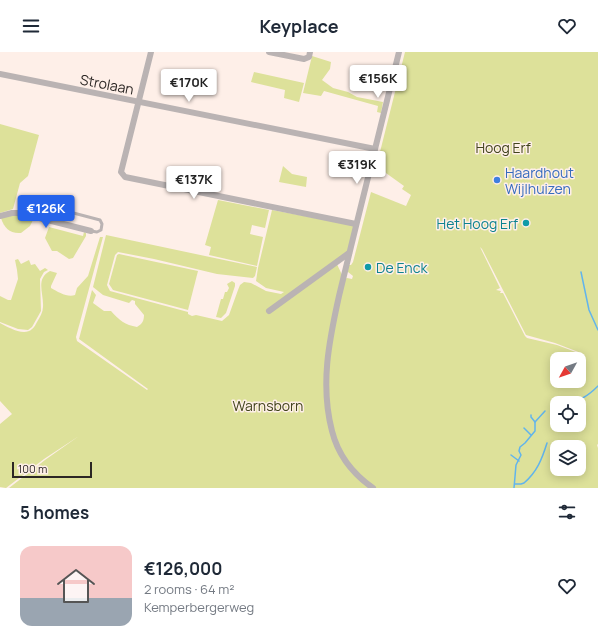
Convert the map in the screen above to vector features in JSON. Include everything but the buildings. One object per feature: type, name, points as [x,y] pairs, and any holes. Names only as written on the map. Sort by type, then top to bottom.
[{"type":"street","points":[[151,52],[138,102],[138,109],[121,172],[125,177],[356,224]]},
{"type":"street","points":[[269,52],[304,59],[309,55]]},
{"type":"street","points":[[373,488],[360,478],[341,456],[332,430],[329,412],[326,363],[332,327],[349,252],[399,52]]},
{"type":"street","name":"Strolaan","points":[[0,74],[375,149]]},
{"type":"street","points":[[0,216],[16,212],[91,231]]},
{"type":"street","points":[[269,311],[349,252]]},
{"type":"street","points":[[335,263],[339,269],[345,273]]},
{"type":"lane","points":[[36,216],[42,208],[47,206],[100,220],[102,227],[100,231],[91,231]]},
{"type":"green space","points":[[405,52],[598,52],[598,488],[9,488],[79,436],[44,459],[6,488],[0,487],[0,424],[12,414],[0,401],[0,323],[20,332],[29,331],[33,328],[43,307],[41,282],[45,274],[50,271],[57,273],[51,288],[66,295],[75,295],[77,288],[88,276],[100,237],[103,237],[76,337],[77,341],[147,390],[148,389],[79,339],[92,290],[96,295],[93,303],[104,311],[111,311],[126,323],[137,327],[144,319],[144,315],[135,304],[135,301],[132,300],[129,303],[103,295],[93,287],[106,235],[257,267],[253,278],[217,274],[118,252],[115,255],[107,285],[110,291],[188,312],[188,314],[192,316],[196,315],[222,321],[229,315],[240,285],[244,282],[251,283],[266,291],[281,294],[284,292],[266,288],[256,281],[272,210],[352,225],[354,227],[348,251],[336,262],[345,279],[352,279],[353,276],[348,272],[348,265],[351,265],[353,262],[371,192],[406,206],[411,195],[402,189],[404,186],[379,168],[377,164]],"holes":[[[480,247],[526,335],[555,343],[578,352],[586,352],[586,388],[550,388],[550,352],[576,352],[557,345],[527,338],[525,336],[503,293],[496,290],[500,288]]]},
{"type":"green space","points":[[312,56],[331,62],[330,69],[322,80],[333,88],[348,92],[357,97],[383,102],[381,113],[377,112],[378,106],[324,91],[321,96],[303,93]]},
{"type":"green space","points":[[254,72],[304,83],[299,102],[284,98],[285,90],[251,82]]},
{"type":"green space","points":[[0,124],[39,135],[28,176],[20,183],[13,209],[0,213]]},
{"type":"green space","points":[[283,166],[292,174],[307,177],[306,187],[279,182]]},
{"type":"green space","points":[[218,200],[269,210],[265,228],[252,225],[250,234],[263,237],[257,266],[209,255],[211,247],[205,245]]},
{"type":"green space","points":[[15,215],[31,218],[33,220],[30,226],[21,233],[8,230],[1,218]]},
{"type":"green space","points":[[49,227],[83,236],[84,232],[86,233],[86,236],[73,258],[69,259],[57,251],[52,251],[45,238]]},
{"type":"green space","points":[[119,254],[198,271],[188,310],[113,290],[109,284],[117,255]]},
{"type":"green space","points":[[18,259],[21,264],[29,260],[31,265],[35,264],[40,271],[45,268],[48,270],[44,272],[40,279],[41,311],[32,327],[28,330],[18,329],[0,322],[0,296],[11,300],[18,279],[15,260]]},
{"type":"green space","points":[[232,281],[235,283],[235,286],[226,313],[221,318],[216,317],[221,299],[223,299],[225,292],[227,292],[229,288],[227,284]]},
{"type":"waterway","points":[[581,272],[589,310],[598,330]]},
{"type":"waterway","points":[[586,397],[598,386]]},
{"type":"waterway","points":[[514,488],[516,465],[521,455],[519,451],[520,447],[535,431],[535,422],[545,411]]},
{"type":"waterway","points":[[531,415],[535,422]]},
{"type":"waterway","points":[[524,428],[531,435]]},
{"type":"waterway","points":[[515,484],[524,483],[529,479],[536,470],[547,443]]},
{"type":"waterway","points":[[511,455],[519,461]]},
{"type":"place","name":"Haardhout Wijlhuizen","points":[[497,180]]},
{"type":"place","name":"Het Hoog Erf","points":[[526,223]]},
{"type":"place","name":"De Enck","points":[[368,267]]},
{"type":"park label","name":"Hoog Erf","points":[[503,147]]},
{"type":"park label","name":"Warnsborn","points":[[268,405]]}]
